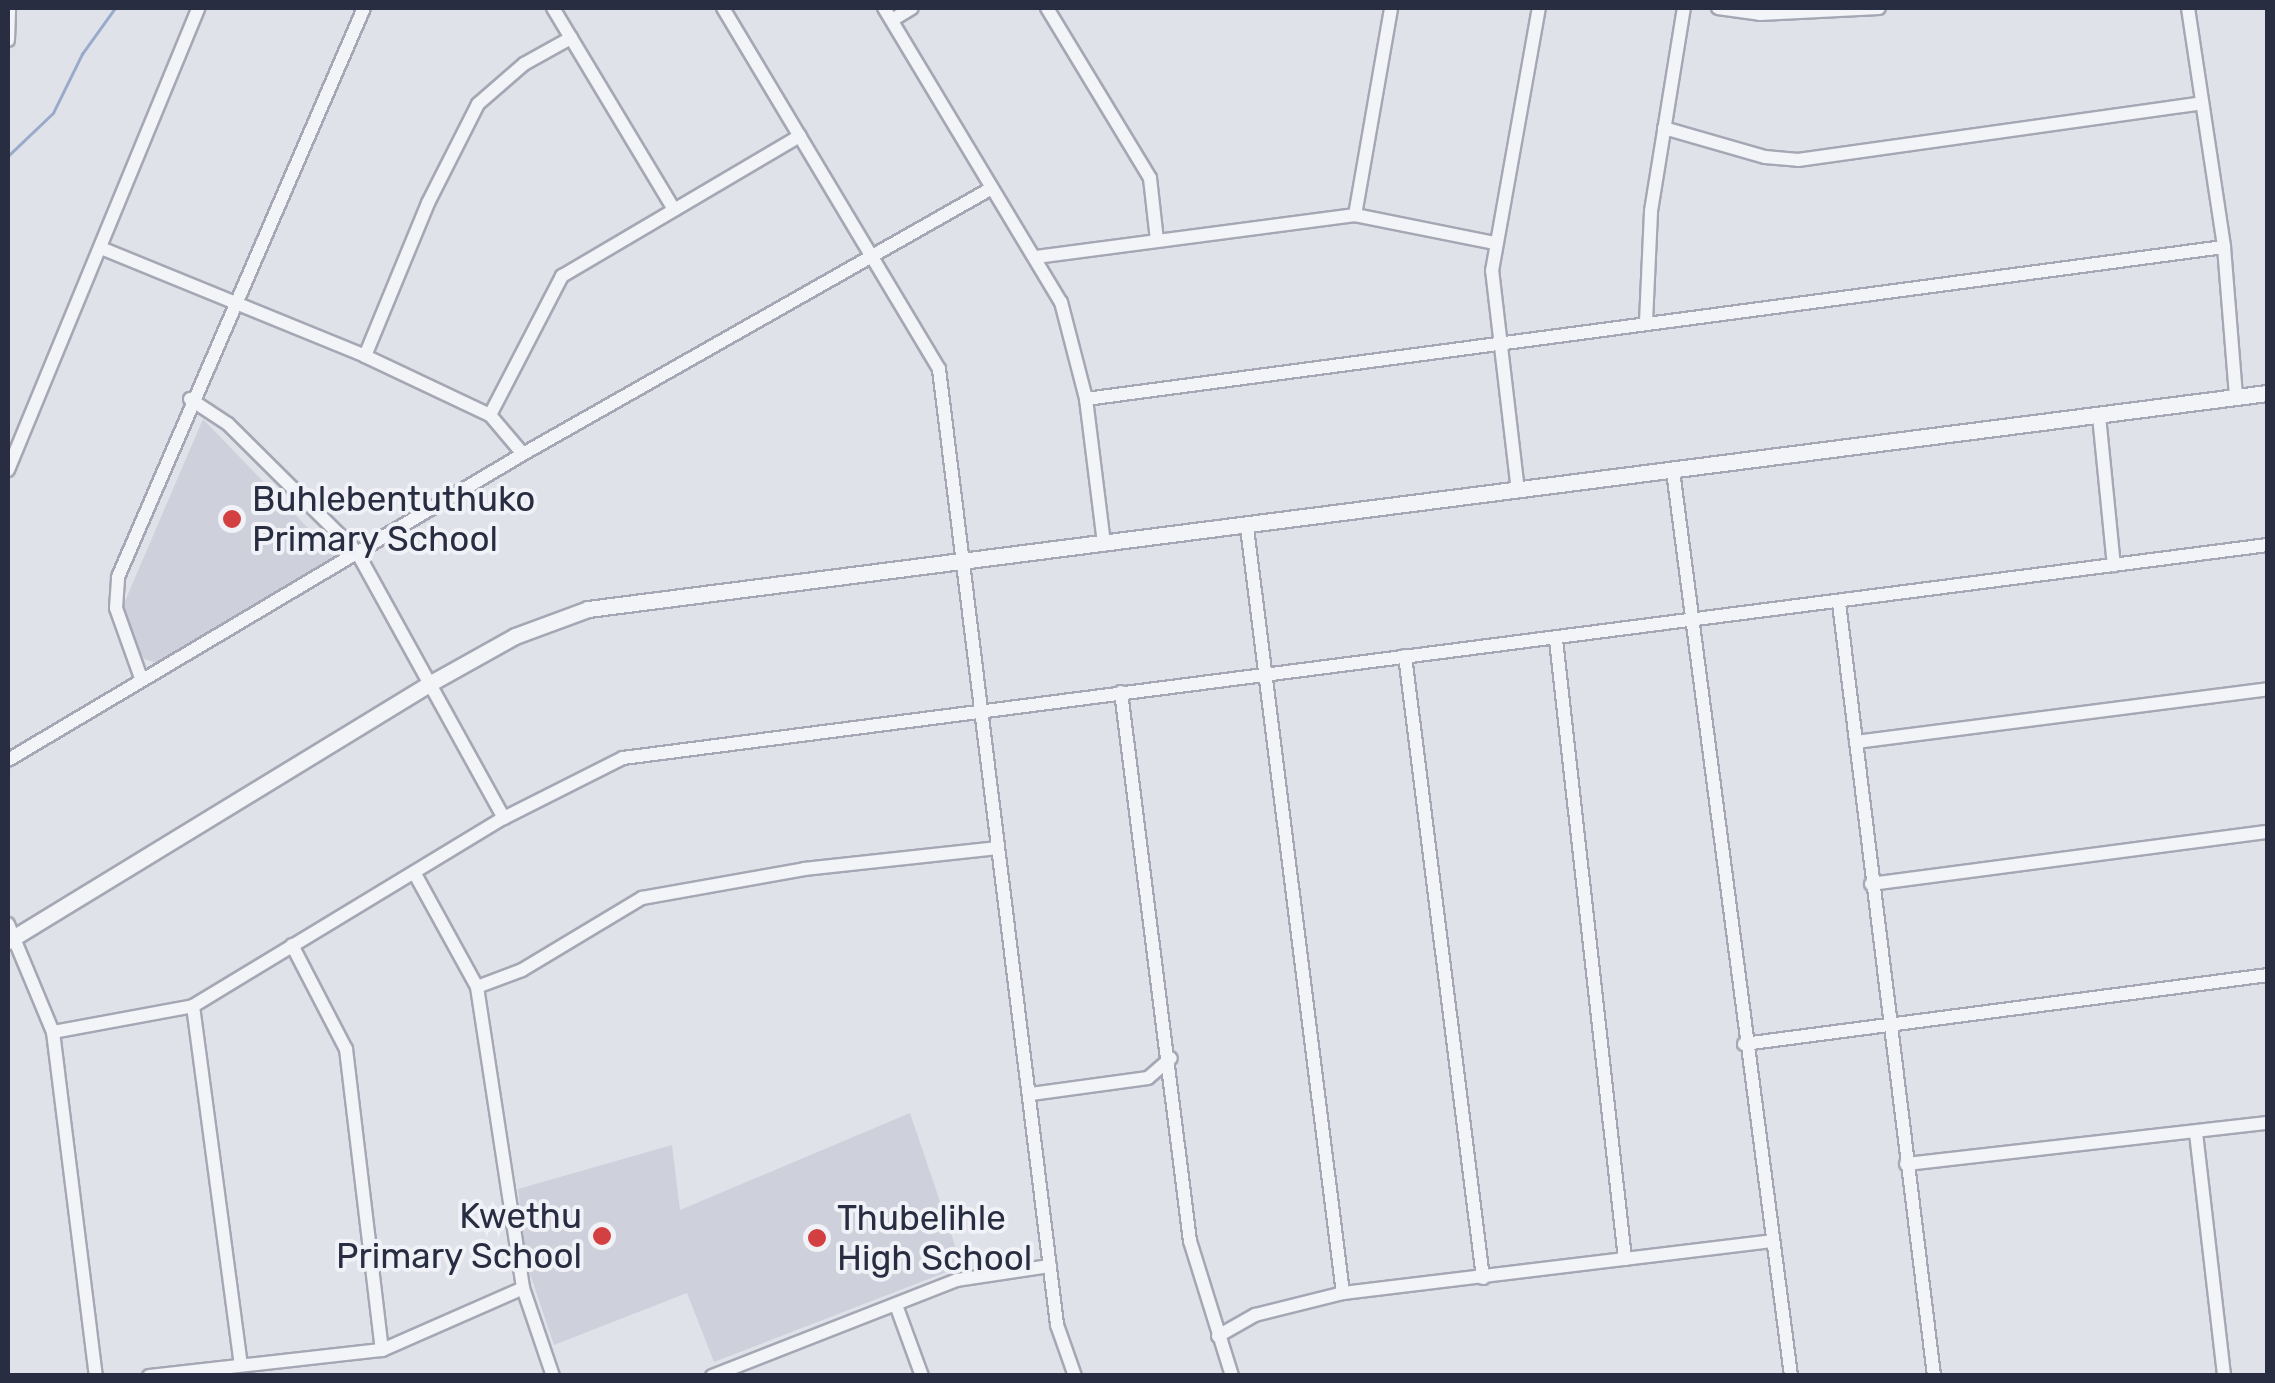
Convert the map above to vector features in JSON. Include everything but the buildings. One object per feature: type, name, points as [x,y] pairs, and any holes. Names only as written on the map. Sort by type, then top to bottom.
[{"type":"street","points":[[8,40],[9,8]]},
{"type":"street","points":[[8,470],[198,8]]},
{"type":"street","points":[[141,678],[115,592],[232,300],[364,8]]},
{"type":"street","points":[[552,8],[674,209]]},
{"type":"street","points":[[723,8],[938,369],[958,558],[983,709],[1057,1325],[1075,1376]]},
{"type":"street","points":[[912,8],[888,14],[1036,257],[1074,337],[1104,544]]},
{"type":"street","points":[[1047,8],[1150,178],[1157,240]]},
{"type":"street","points":[[1355,215],[1392,8]]},
{"type":"street","points":[[1518,491],[1499,344],[1495,243],[1538,8]]},
{"type":"street","points":[[1646,322],[1664,128],[1684,8]]},
{"type":"street","points":[[1718,8],[1760,14],[1879,8]]},
{"type":"street","points":[[2188,8],[2224,247],[2236,397]]},
{"type":"street","points":[[365,356],[428,202],[478,104],[524,64],[571,38]]},
{"type":"street","points":[[1664,128],[1765,157],[1798,160],[2202,103]]},
{"type":"street","points":[[490,416],[556,284],[800,136]]},
{"type":"street","points":[[8,760],[523,454],[992,188]]},
{"type":"street","points":[[1036,257],[1355,215],[1495,243]]},
{"type":"street","points":[[1086,400],[2224,247]]},
{"type":"street","points":[[101,248],[365,356],[490,416],[523,454]]},
{"type":"street","points":[[96,1376],[53,1032],[10,934],[515,636],[600,606],[958,558],[1248,528],[2268,393]]},
{"type":"street","points":[[190,399],[236,432],[357,552],[504,818]]},
{"type":"street","points":[[2100,416],[2114,565]]},
{"type":"street","points":[[1673,471],[1744,1044],[1791,1376]]},
{"type":"street","points":[[1248,528],[1262,676],[1343,1293]]},
{"type":"street","points":[[53,1032],[193,1006],[504,818],[623,758],[2268,545]]},
{"type":"street","points":[[1839,602],[1888,1027],[1934,1376]]},
{"type":"street","points":[[1556,640],[1626,1259]]},
{"type":"street","points":[[1405,656],[1483,1278]]},
{"type":"street","points":[[1856,742],[2268,688]]},
{"type":"street","points":[[1121,692],[1190,1241],[1232,1376]]},
{"type":"street","points":[[1871,884],[2268,832]]},
{"type":"street","points":[[477,987],[522,970],[642,898],[804,869],[998,848]]},
{"type":"street","points":[[415,874],[477,987],[523,1288],[553,1376]]},
{"type":"street","points":[[292,945],[346,1048],[382,1350]]},
{"type":"street","points":[[1744,1044],[2268,975]]},
{"type":"street","points":[[193,1006],[241,1365]]},
{"type":"street","points":[[1031,1094],[1148,1078],[1170,1058]]},
{"type":"street","points":[[1906,1164],[2268,1124]]},
{"type":"street","points":[[2196,1133],[2224,1376]]},
{"type":"street","points":[[1218,1336],[1255,1315],[1343,1293],[1770,1242]]},
{"type":"street","points":[[712,1376],[977,1274],[1050,1266]]},
{"type":"street","points":[[150,1376],[382,1350],[523,1288]]},
{"type":"street","points":[[896,1304],[922,1376]]},
{"type":"shaded area","name":"Buhlebentuthuko Primary School","points":[[203,419],[335,556],[157,663],[144,659],[123,623],[122,608]]},
{"type":"shaded area","name":"Thubelihle High School","points":[[910,1113],[962,1266],[714,1362],[687,1293],[554,1345],[526,1262],[518,1189],[672,1145],[680,1210]]},
{"type":"waterway","points":[[8,156],[53,113],[82,54],[115,8]]},
{"type":"place","name":"Buhlebentuthuko Primary School","points":[[232,519]]},
{"type":"place","name":"Kwethu Primary School","points":[[602,1236]]},
{"type":"place","name":"Thubelihle High School","points":[[817,1238]]}]
